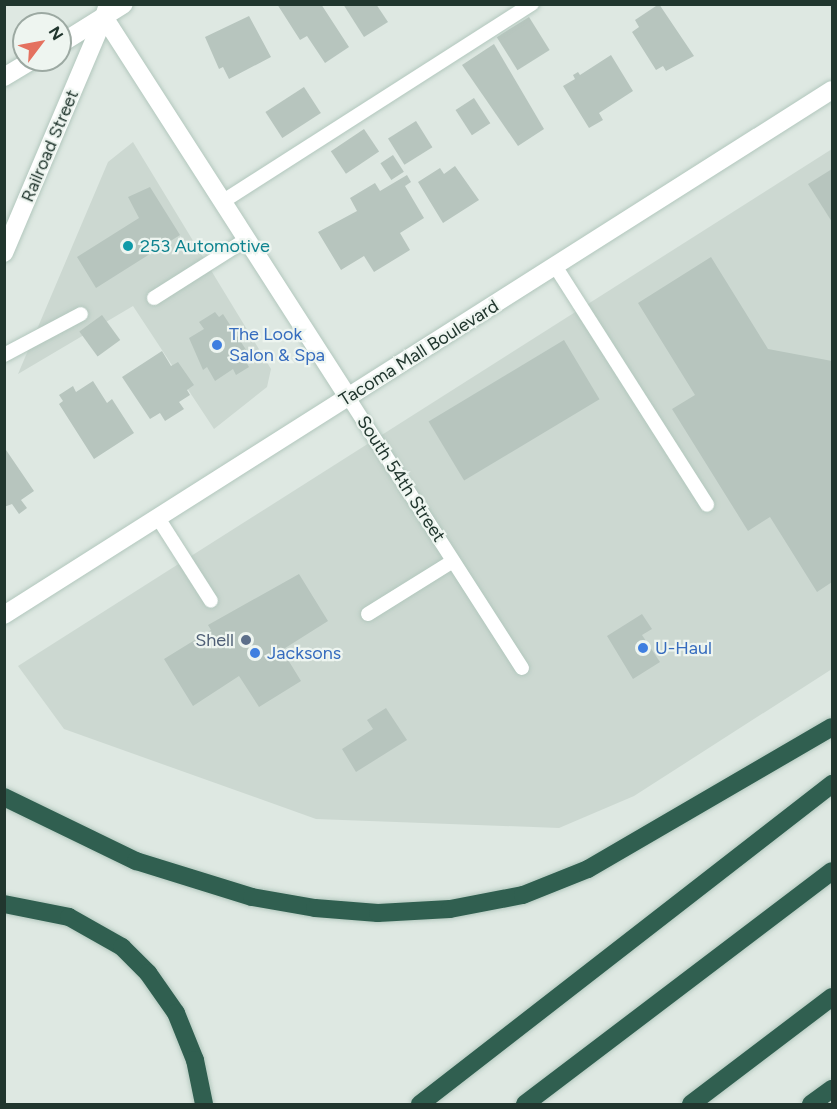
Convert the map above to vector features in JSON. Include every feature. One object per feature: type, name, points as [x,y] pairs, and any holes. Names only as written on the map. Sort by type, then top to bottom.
[{"type":"highway","points":[[4,797],[136,861],[252,897],[315,908],[378,913],[450,909],[523,895],[588,869],[832,727]]},
{"type":"highway","points":[[420,1104],[832,784]]},
{"type":"highway","points":[[525,1104],[832,871]]},
{"type":"highway","points":[[4,904],[69,917],[122,947],[148,973],[176,1013],[195,1060],[204,1104]]},
{"type":"highway","points":[[691,1104],[832,997]]},
{"type":"highway","points":[[811,1104],[832,1089]]},
{"type":"main road","points":[[72,35],[106,11],[124,4]]},
{"type":"main road","name":"South 54th Street","points":[[106,11],[222,202],[348,398]]},
{"type":"main road","name":"Railroad Street","points":[[4,253],[106,11]]},
{"type":"main road","name":"Tacoma Mall Boulevard","points":[[4,615],[832,90]]},
{"type":"lane","points":[[222,202],[532,4]]},
{"type":"lane","points":[[154,298],[247,240]]},
{"type":"lane","points":[[555,266],[707,505]]},
{"type":"lane","points":[[4,355],[81,314]]},
{"type":"lane","name":"South 54th Street","points":[[348,398],[522,668]]},
{"type":"lane","points":[[158,518],[211,601]]},
{"type":"lane","points":[[368,614],[453,561]]},
{"type":"shaded area","points":[[133,142],[271,369],[267,387],[214,429],[133,306],[18,374],[108,162]]},
{"type":"shaded area","points":[[832,149],[832,669],[634,796],[559,828],[316,819],[64,729],[18,666]]},
{"type":"building","points":[[277,4],[321,4],[349,47],[325,63],[307,36],[300,40]]},
{"type":"building","points":[[343,4],[376,4],[388,22],[364,37]]},
{"type":"building","points":[[659,4],[694,56],[666,71],[663,66],[656,70],[632,32],[639,27],[635,20]]},
{"type":"building","points":[[249,16],[271,57],[229,79],[223,67],[219,69],[205,37]]},
{"type":"building","points":[[529,17],[550,50],[517,70],[497,37]]},
{"type":"building","points":[[494,44],[544,129],[518,146],[462,65]]},
{"type":"building","points":[[611,55],[633,91],[599,113],[603,120],[589,128],[563,86],[575,79],[573,75],[578,72],[580,75]]},
{"type":"building","points":[[304,87],[321,113],[282,138],[265,112]]},
{"type":"building","points":[[474,98],[490,123],[472,135],[456,110]]},
{"type":"building","points":[[416,121],[432,147],[404,165],[388,138]]},
{"type":"building","points":[[364,129],[379,151],[346,174],[331,151]]},
{"type":"building","points":[[393,155],[404,172],[391,180],[380,163]]},
{"type":"building","points":[[455,166],[479,200],[443,223],[418,182],[440,168],[444,174]]},
{"type":"building","points":[[832,169],[832,222],[808,184]]},
{"type":"building","points":[[407,175],[411,182],[405,186],[424,218],[400,233],[410,250],[374,272],[364,256],[341,270],[318,232],[357,211],[350,198],[375,183],[380,191]]},
{"type":"building","name":"253 Automotive","points":[[150,187],[180,235],[96,288],[77,257],[139,218],[128,197]]},
{"type":"building","points":[[711,257],[768,349],[832,361],[832,582],[817,592],[770,517],[748,531],[672,409],[695,395],[638,303]]},
{"type":"building","name":"The Look Salon & Spa","points":[[215,312],[219,317],[223,314],[250,356],[245,360],[249,367],[236,375],[233,369],[215,381],[207,367],[203,370],[189,338],[204,329],[199,322]]},
{"type":"building","points":[[102,315],[120,340],[98,357],[79,331]]},
{"type":"building","points":[[564,340],[600,399],[464,481],[429,421]]},
{"type":"building","points":[[162,351],[171,366],[178,362],[194,385],[187,390],[190,395],[179,402],[184,409],[165,421],[160,413],[150,419],[122,377]]},
{"type":"building","points":[[93,381],[107,403],[112,399],[134,433],[94,459],[59,404],[63,401],[59,395],[73,386],[76,392]]},
{"type":"building","points":[[4,447],[34,491],[21,500],[27,508],[19,514],[12,504],[4,507]]},
{"type":"building","name":"Shell","points":[[299,574],[328,621],[282,650],[301,681],[259,707],[239,676],[193,706],[164,659],[211,630],[208,625]]},
{"type":"building","points":[[642,614],[652,629],[642,635],[660,662],[633,679],[607,636]]},
{"type":"building","points":[[386,708],[407,740],[356,772],[342,749],[373,729],[367,720]]},
{"type":"place","name":"253 Automotive","points":[[128,246]]},
{"type":"place","name":"The Look Salon & Spa","points":[[217,345]]},
{"type":"place","name":"Shell","points":[[246,640]]},
{"type":"place","name":"U-Haul","points":[[643,648]]},
{"type":"place","name":"Jacksons","points":[[255,653]]}]
